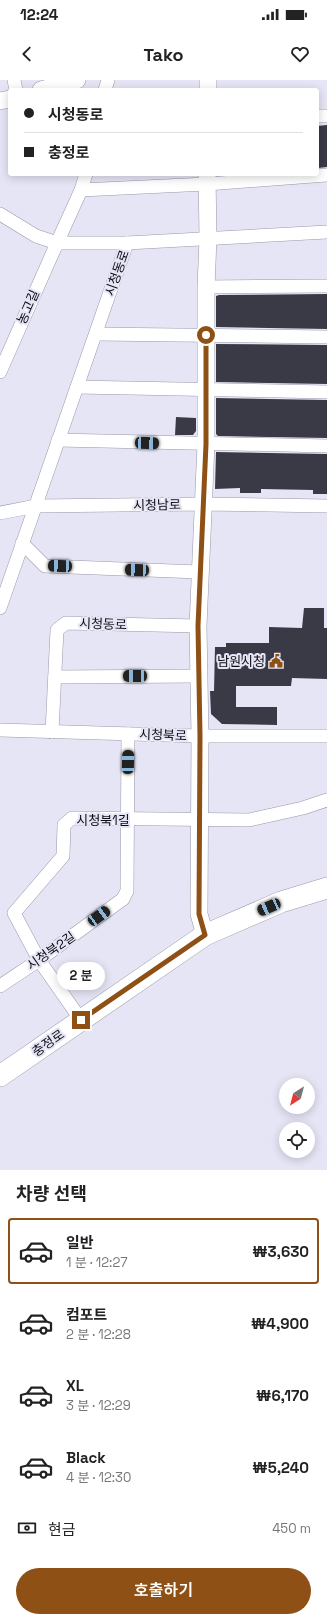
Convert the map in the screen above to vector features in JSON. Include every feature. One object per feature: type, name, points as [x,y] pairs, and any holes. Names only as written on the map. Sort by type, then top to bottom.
[{"type":"main road","name":"충정로","points":[[0,1076],[205,935],[281,902],[327,888]]},
{"type":"street","points":[[48,88],[77,80]]},
{"type":"street","name":"농고길","points":[[0,372],[81,190],[85,176]]},
{"type":"street","points":[[81,190],[207,179],[297,176]]},
{"type":"street","points":[[205,935],[199,914],[200,736],[198,626],[199,572],[206,444],[206,287],[208,239],[207,179]]},
{"type":"street","points":[[0,214],[36,236],[57,243],[127,244]]},
{"type":"street","name":"시청동로","points":[[36,506],[127,244],[327,232]]},
{"type":"street","points":[[206,287],[327,286]]},
{"type":"street","points":[[97,334],[327,337]]},
{"type":"street","points":[[77,387],[327,392]]},
{"type":"street","points":[[58,440],[327,446]]},
{"type":"street","name":"시청남로","points":[[0,513],[36,506],[202,504],[327,506]]},
{"type":"street","points":[[0,608],[36,506]]},
{"type":"street","points":[[22,543],[45,566],[199,572]]},
{"type":"street","name":"시청동로","points":[[52,732],[57,630],[66,623],[198,626]]},
{"type":"street","points":[[55,677],[198,676]]},
{"type":"street","name":"시청북로","points":[[0,730],[200,736],[327,736]]},
{"type":"street","name":"시청북2길","points":[[0,986],[39,960],[123,899],[127,891],[128,734]]},
{"type":"street","name":"시청북1길","points":[[81,1020],[39,960],[14,913],[63,856],[64,825],[72,818],[127,820],[249,820],[303,808],[327,800]]},
{"type":"building","points":[[327,125],[327,167],[319,168],[319,126]]},
{"type":"building","points":[[327,294],[327,329],[216,327],[216,296],[219,295]]},
{"type":"building","points":[[216,344],[327,345],[327,384],[216,382]]},
{"type":"building","points":[[216,398],[327,400],[327,438],[218,436],[216,434]]},
{"type":"building","points":[[176,417],[196,418],[196,431],[193,435],[175,435]]},
{"type":"building","points":[[216,452],[327,454],[327,494],[313,494],[313,490],[261,489],[261,493],[240,493],[240,488],[215,489]]},
{"type":"building","name":"남원시청","points":[[304,608],[324,608],[324,628],[327,628],[327,679],[292,678],[291,686],[236,686],[236,707],[277,707],[277,725],[222,724],[211,714],[210,691],[214,691],[215,647],[226,647],[226,643],[269,643],[269,627],[302,628]]},
{"type":"place","name":"남원시청","points":[[276,661]]},
{"type":"route","points":[[81,1020],[205,935],[199,914],[200,736],[198,626],[199,572],[206,444],[206,335]]}]
